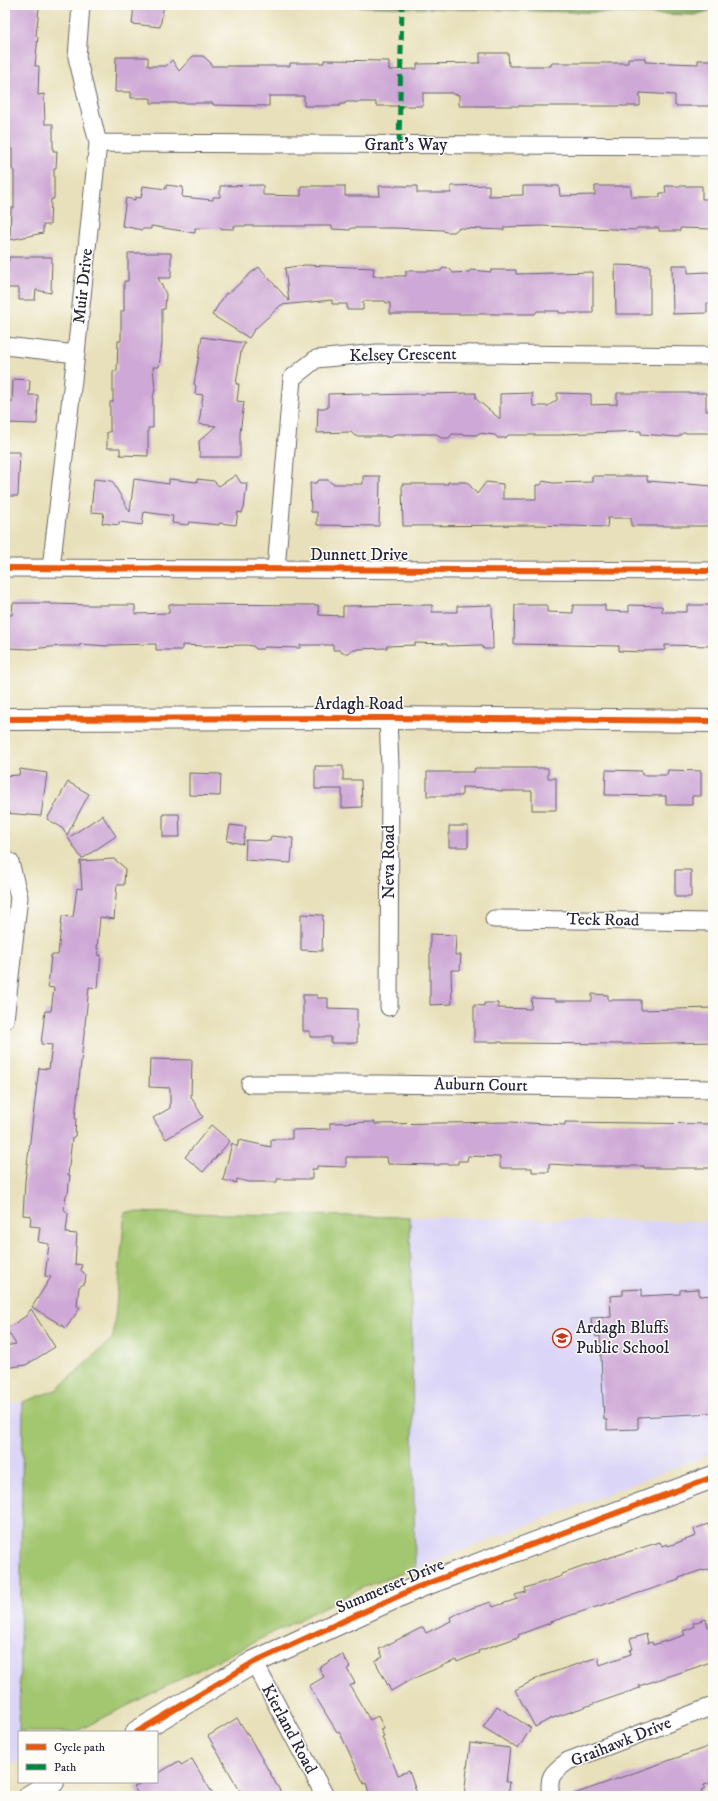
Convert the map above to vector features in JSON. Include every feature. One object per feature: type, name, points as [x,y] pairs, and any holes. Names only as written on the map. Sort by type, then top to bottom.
[{"type":"street","name":"Muir Drive","points":[[51,568],[76,354],[98,143],[77,57],[81,5]]},
{"type":"street","name":"Grant's Way","points":[[98,143],[713,146]]},
{"type":"street","points":[[5,346],[76,354]]},
{"type":"street","name":"Kelsey Crescent","points":[[276,569],[292,378],[316,358],[378,353],[713,356]]},
{"type":"street","name":"Dunnett Drive","points":[[5,568],[713,572]]},
{"type":"street","name":"Ardagh Road","points":[[5,719],[388,718],[713,721]]},
{"type":"street","name":"Neva Road","points":[[388,718],[390,766],[388,1007]]},
{"type":"street","points":[[5,860],[10,862],[19,897],[5,1020]]},
{"type":"street","name":"Teck Road","points":[[494,919],[713,922]]},
{"type":"street","name":"Auburn Court","points":[[250,1084],[381,1084],[713,1089]]},
{"type":"street","name":"Summerset Drive","points":[[139,1731],[254,1662],[418,1587],[713,1477]]},
{"type":"street","name":"Kierland Road","points":[[254,1662],[325,1796]]},
{"type":"street","name":"Graihawk Drive","points":[[551,1796],[549,1785],[553,1772],[568,1761],[713,1706]]},
{"type":"street","points":[[30,1796],[51,1783]]},
{"type":"shaded area","name":"Ardagh Bluffs Public School","points":[[410,1217],[713,1222],[713,1453],[415,1569]]},
{"type":"shaded area","points":[[23,1402],[18,1761],[5,1769],[5,1404]]},
{"type":"green space","points":[[299,5],[713,5],[713,10],[694,15]]},
{"type":"green space","points":[[125,1212],[410,1217],[415,1569],[364,1587],[77,1731],[19,1731],[23,1402],[56,1390],[113,1338]]},
{"type":"building","points":[[5,5],[36,5],[36,8],[39,8],[35,66],[39,66],[38,95],[44,94],[45,124],[53,124],[53,151],[57,151],[56,168],[54,168],[54,199],[51,199],[50,225],[43,225],[43,233],[10,240],[11,208],[14,208],[14,171],[12,169],[12,149],[10,149],[10,140],[8,140],[8,121],[5,121]]},
{"type":"building","points":[[134,5],[164,5],[160,27],[132,24]]},
{"type":"building","points":[[480,53],[508,53],[509,66],[551,66],[551,63],[628,63],[628,58],[645,58],[645,62],[698,64],[698,60],[713,60],[711,106],[675,106],[675,95],[640,93],[640,106],[459,106],[459,95],[453,93],[423,93],[423,106],[376,106],[376,102],[345,102],[345,104],[340,104],[340,106],[304,106],[304,96],[269,96],[269,106],[213,105],[213,103],[151,103],[151,98],[131,98],[131,92],[115,92],[116,57],[148,57],[148,66],[166,66],[172,60],[179,71],[193,56],[203,56],[211,63],[211,66],[290,66],[290,63],[324,63],[324,60],[389,61],[389,70],[417,69],[417,64],[480,63]]},
{"type":"building","points":[[166,185],[183,187],[182,197],[213,200],[213,197],[220,197],[220,186],[263,185],[263,195],[301,196],[301,186],[345,186],[345,196],[380,196],[379,186],[417,186],[417,193],[451,193],[451,186],[489,185],[489,196],[523,195],[523,186],[559,186],[560,196],[595,195],[595,186],[631,186],[631,197],[660,197],[660,193],[666,193],[665,186],[702,186],[702,199],[713,199],[713,229],[680,228],[680,231],[659,231],[659,228],[637,228],[635,230],[543,226],[504,227],[504,230],[459,228],[454,232],[445,232],[443,230],[394,228],[351,228],[350,230],[332,229],[332,226],[234,226],[234,229],[195,228],[195,233],[151,226],[151,229],[142,230],[122,226],[126,198],[135,200],[135,197],[141,198],[143,186],[166,189]]},
{"type":"building","points":[[128,253],[171,253],[171,278],[158,278],[166,294],[165,309],[162,309],[162,344],[159,367],[153,367],[155,389],[153,398],[153,428],[148,428],[148,456],[120,455],[120,448],[107,448],[107,432],[110,432],[110,402],[113,402],[113,371],[117,371],[118,341],[121,341],[121,311],[124,311],[124,281],[128,281]]},
{"type":"building","points":[[5,257],[9,261],[9,257],[52,257],[51,293],[36,290],[35,300],[19,300],[19,288],[5,288]]},
{"type":"building","points":[[305,265],[374,268],[373,276],[406,276],[406,271],[441,271],[443,268],[450,269],[453,273],[469,272],[471,270],[491,272],[491,270],[516,270],[516,274],[593,272],[593,313],[559,313],[559,311],[537,311],[535,314],[390,314],[390,303],[386,303],[385,301],[363,301],[363,310],[347,310],[347,304],[332,304],[332,300],[281,305],[254,330],[249,338],[212,315],[226,293],[228,294],[259,267],[289,301],[285,268]]},
{"type":"building","points":[[615,265],[650,266],[650,314],[616,314]]},
{"type":"building","points":[[672,265],[688,265],[688,273],[707,272],[713,274],[713,303],[707,303],[707,313],[673,314]]},
{"type":"building","points":[[202,337],[245,343],[241,351],[236,384],[239,384],[237,401],[244,402],[240,433],[240,457],[200,457],[199,441],[216,426],[199,424],[203,395],[195,394],[196,386],[194,384]]},
{"type":"building","points":[[13,379],[30,380],[29,395],[38,395],[37,424],[5,423],[5,394],[12,403]]},
{"type":"building","points":[[362,393],[362,395],[476,393],[476,399],[500,419],[500,394],[532,393],[533,406],[548,406],[557,400],[557,393],[591,394],[591,405],[617,404],[617,393],[706,393],[706,411],[713,411],[713,433],[683,433],[678,437],[641,434],[641,431],[562,435],[508,435],[506,438],[498,438],[495,435],[479,433],[477,435],[452,434],[449,438],[441,438],[437,434],[395,434],[392,437],[386,437],[355,436],[351,432],[317,433],[318,408],[328,408],[328,394]]},
{"type":"building","points":[[5,452],[20,452],[18,496],[5,496]]},
{"type":"building","points":[[236,475],[241,483],[247,483],[244,509],[242,513],[238,512],[236,525],[189,522],[188,525],[172,523],[173,516],[144,512],[142,525],[119,522],[119,525],[102,523],[104,513],[91,512],[94,479],[112,481],[130,512],[134,479],[169,484],[169,479],[197,482],[197,479],[214,481],[219,486]]},
{"type":"building","points":[[363,476],[380,476],[379,526],[317,525],[317,512],[311,512],[310,483],[316,483],[319,480],[328,480],[333,484],[363,484]]},
{"type":"building","points":[[592,476],[647,476],[647,481],[713,486],[713,526],[631,526],[631,518],[608,518],[607,527],[534,525],[403,526],[402,484],[448,484],[448,482],[467,482],[477,494],[486,482],[503,484],[503,499],[536,499],[536,485],[541,485],[543,481],[553,483],[592,482]]},
{"type":"building","points":[[13,603],[135,605],[135,614],[169,613],[169,604],[318,605],[319,615],[343,616],[343,606],[432,605],[432,612],[457,612],[457,606],[492,605],[493,649],[484,649],[481,645],[447,646],[447,644],[415,643],[415,645],[387,646],[387,648],[357,649],[352,650],[349,653],[342,653],[340,650],[333,650],[333,645],[300,645],[300,648],[265,647],[263,649],[256,649],[253,646],[247,645],[182,645],[182,650],[156,650],[156,644],[107,646],[80,644],[80,646],[31,649],[5,648],[5,615],[12,615]]},
{"type":"building","points":[[515,605],[547,605],[547,612],[573,613],[573,605],[605,605],[605,611],[629,612],[629,605],[662,606],[662,612],[687,612],[687,605],[713,605],[713,646],[665,645],[665,650],[644,652],[619,651],[619,646],[514,644]]},
{"type":"building","points":[[315,766],[343,766],[343,780],[361,780],[362,807],[342,808],[342,789],[315,789]]},
{"type":"building","points":[[475,768],[548,768],[548,778],[556,778],[556,810],[532,810],[532,791],[499,791],[489,788],[462,787],[462,796],[427,796],[427,772],[474,772]]},
{"type":"building","points":[[20,769],[47,773],[41,816],[5,813],[5,776],[19,775]]},
{"type":"building","points":[[606,770],[642,771],[642,775],[667,775],[668,770],[701,771],[701,796],[692,796],[692,805],[666,805],[666,796],[605,795]]},
{"type":"building","points":[[189,773],[221,774],[220,796],[189,795]]},
{"type":"building","points":[[68,782],[89,794],[67,835],[61,827],[47,819]]},
{"type":"building","points":[[163,814],[179,814],[180,837],[163,837]]},
{"type":"building","points":[[102,815],[116,836],[82,859],[68,838]]},
{"type":"building","points":[[230,825],[246,827],[243,844],[227,841]]},
{"type":"building","points":[[449,826],[468,826],[468,847],[449,847]]},
{"type":"building","points":[[271,836],[293,838],[291,863],[245,860],[246,840],[270,841]]},
{"type":"building","points":[[114,859],[125,868],[124,885],[117,885],[114,919],[100,917],[97,949],[99,949],[98,955],[101,955],[98,988],[89,987],[75,1118],[75,1136],[72,1138],[68,1175],[70,1175],[68,1193],[66,1195],[64,1209],[68,1214],[66,1233],[77,1234],[75,1264],[82,1265],[81,1270],[86,1275],[85,1283],[79,1287],[77,1306],[80,1308],[66,1328],[32,1307],[51,1277],[45,1276],[49,1244],[38,1242],[40,1227],[30,1226],[31,1216],[23,1215],[25,1181],[39,1068],[49,1069],[52,1045],[41,1044],[45,1011],[51,1011],[54,988],[48,987],[51,955],[58,955],[62,916],[73,917],[77,888],[82,889],[80,861]]},
{"type":"building","points":[[675,870],[691,870],[691,897],[675,897]]},
{"type":"building","points":[[301,914],[323,915],[322,951],[301,950]]},
{"type":"building","points":[[430,934],[456,935],[455,955],[461,955],[460,970],[451,970],[452,1004],[430,1005]]},
{"type":"building","points":[[592,994],[608,995],[608,1000],[641,1000],[641,1010],[713,1008],[713,1042],[624,1044],[474,1042],[474,1005],[484,1006],[484,1003],[498,1003],[498,1008],[531,1009],[532,998],[555,999],[555,1001],[592,1001]]},
{"type":"building","points":[[303,995],[317,995],[317,998],[328,998],[328,1008],[357,1009],[357,1043],[331,1043],[331,1037],[310,1037],[310,1031],[303,1031]]},
{"type":"building","points":[[150,1059],[192,1060],[191,1097],[203,1117],[166,1139],[153,1118],[170,1108],[170,1088],[149,1087]]},
{"type":"building","points":[[375,1122],[375,1124],[510,1122],[565,1125],[565,1122],[713,1124],[713,1168],[644,1168],[644,1166],[585,1166],[549,1164],[549,1172],[532,1172],[532,1168],[500,1168],[500,1157],[468,1156],[467,1161],[458,1161],[458,1164],[440,1165],[388,1164],[387,1157],[346,1157],[346,1167],[317,1166],[317,1169],[312,1169],[312,1179],[277,1179],[277,1182],[249,1182],[237,1179],[236,1183],[223,1180],[232,1143],[237,1147],[239,1140],[271,1147],[271,1139],[292,1139],[292,1130],[330,1129],[330,1123]]},
{"type":"building","points":[[211,1125],[230,1141],[203,1172],[185,1157]]},
{"type":"building","points":[[642,1289],[642,1296],[680,1294],[680,1290],[699,1289],[699,1296],[713,1295],[713,1413],[638,1417],[638,1429],[607,1430],[607,1420],[604,1420],[600,1336],[596,1337],[595,1332],[592,1332],[591,1318],[611,1317],[610,1296],[623,1295],[623,1290]]},
{"type":"building","points":[[31,1309],[55,1347],[26,1365],[5,1368],[5,1346],[16,1344],[6,1329],[26,1316]]},
{"type":"building","points":[[708,1524],[713,1539],[713,1568],[702,1570],[679,1578],[679,1580],[550,1622],[518,1635],[519,1637],[478,1651],[479,1653],[457,1662],[456,1660],[412,1679],[391,1691],[375,1661],[383,1657],[379,1649],[423,1627],[426,1633],[451,1621],[450,1617],[491,1602],[493,1607],[517,1599],[515,1595],[526,1592],[525,1588],[562,1576],[562,1574],[608,1558],[660,1542],[662,1546],[667,1544],[668,1546],[696,1536],[694,1529]]},
{"type":"building","points":[[706,1619],[708,1627],[713,1625],[713,1661],[639,1686],[640,1688],[550,1719],[535,1727],[515,1690],[542,1676],[598,1657],[600,1665],[631,1654],[630,1650],[633,1649],[630,1639],[646,1634],[648,1643],[652,1642],[653,1645],[685,1635],[683,1631],[694,1627],[693,1623]]},
{"type":"building","points":[[342,1654],[350,1667],[347,1669],[355,1683],[350,1686],[370,1720],[378,1716],[384,1728],[380,1729],[384,1736],[382,1737],[398,1775],[409,1771],[418,1796],[370,1796],[366,1783],[364,1784],[339,1731],[337,1732],[309,1686],[324,1677],[319,1668]]},
{"type":"building","points":[[497,1706],[531,1728],[518,1749],[483,1727]]},
{"type":"building","points":[[237,1718],[283,1796],[243,1796],[208,1736]]},
{"type":"building","points":[[470,1743],[510,1748],[506,1782],[510,1782],[508,1796],[464,1796]]},
{"type":"building","points":[[713,1745],[713,1782],[704,1785],[705,1788],[701,1790],[703,1796],[574,1796],[574,1794]]},
{"type":"building","points":[[192,1759],[214,1796],[139,1796],[134,1787],[141,1783],[158,1783],[158,1773],[179,1761],[181,1765]]},
{"type":"marked path","points":[[399,145],[402,5]]},
{"type":"cycle path","points":[[5,568],[713,571]]},
{"type":"cycle path","points":[[5,719],[388,718],[713,721]]},
{"type":"cycle path","points":[[139,1731],[254,1662],[418,1587],[713,1477]]},
{"type":"place","name":"Ardagh Bluffs Public School","points":[[562,1338]]}]
